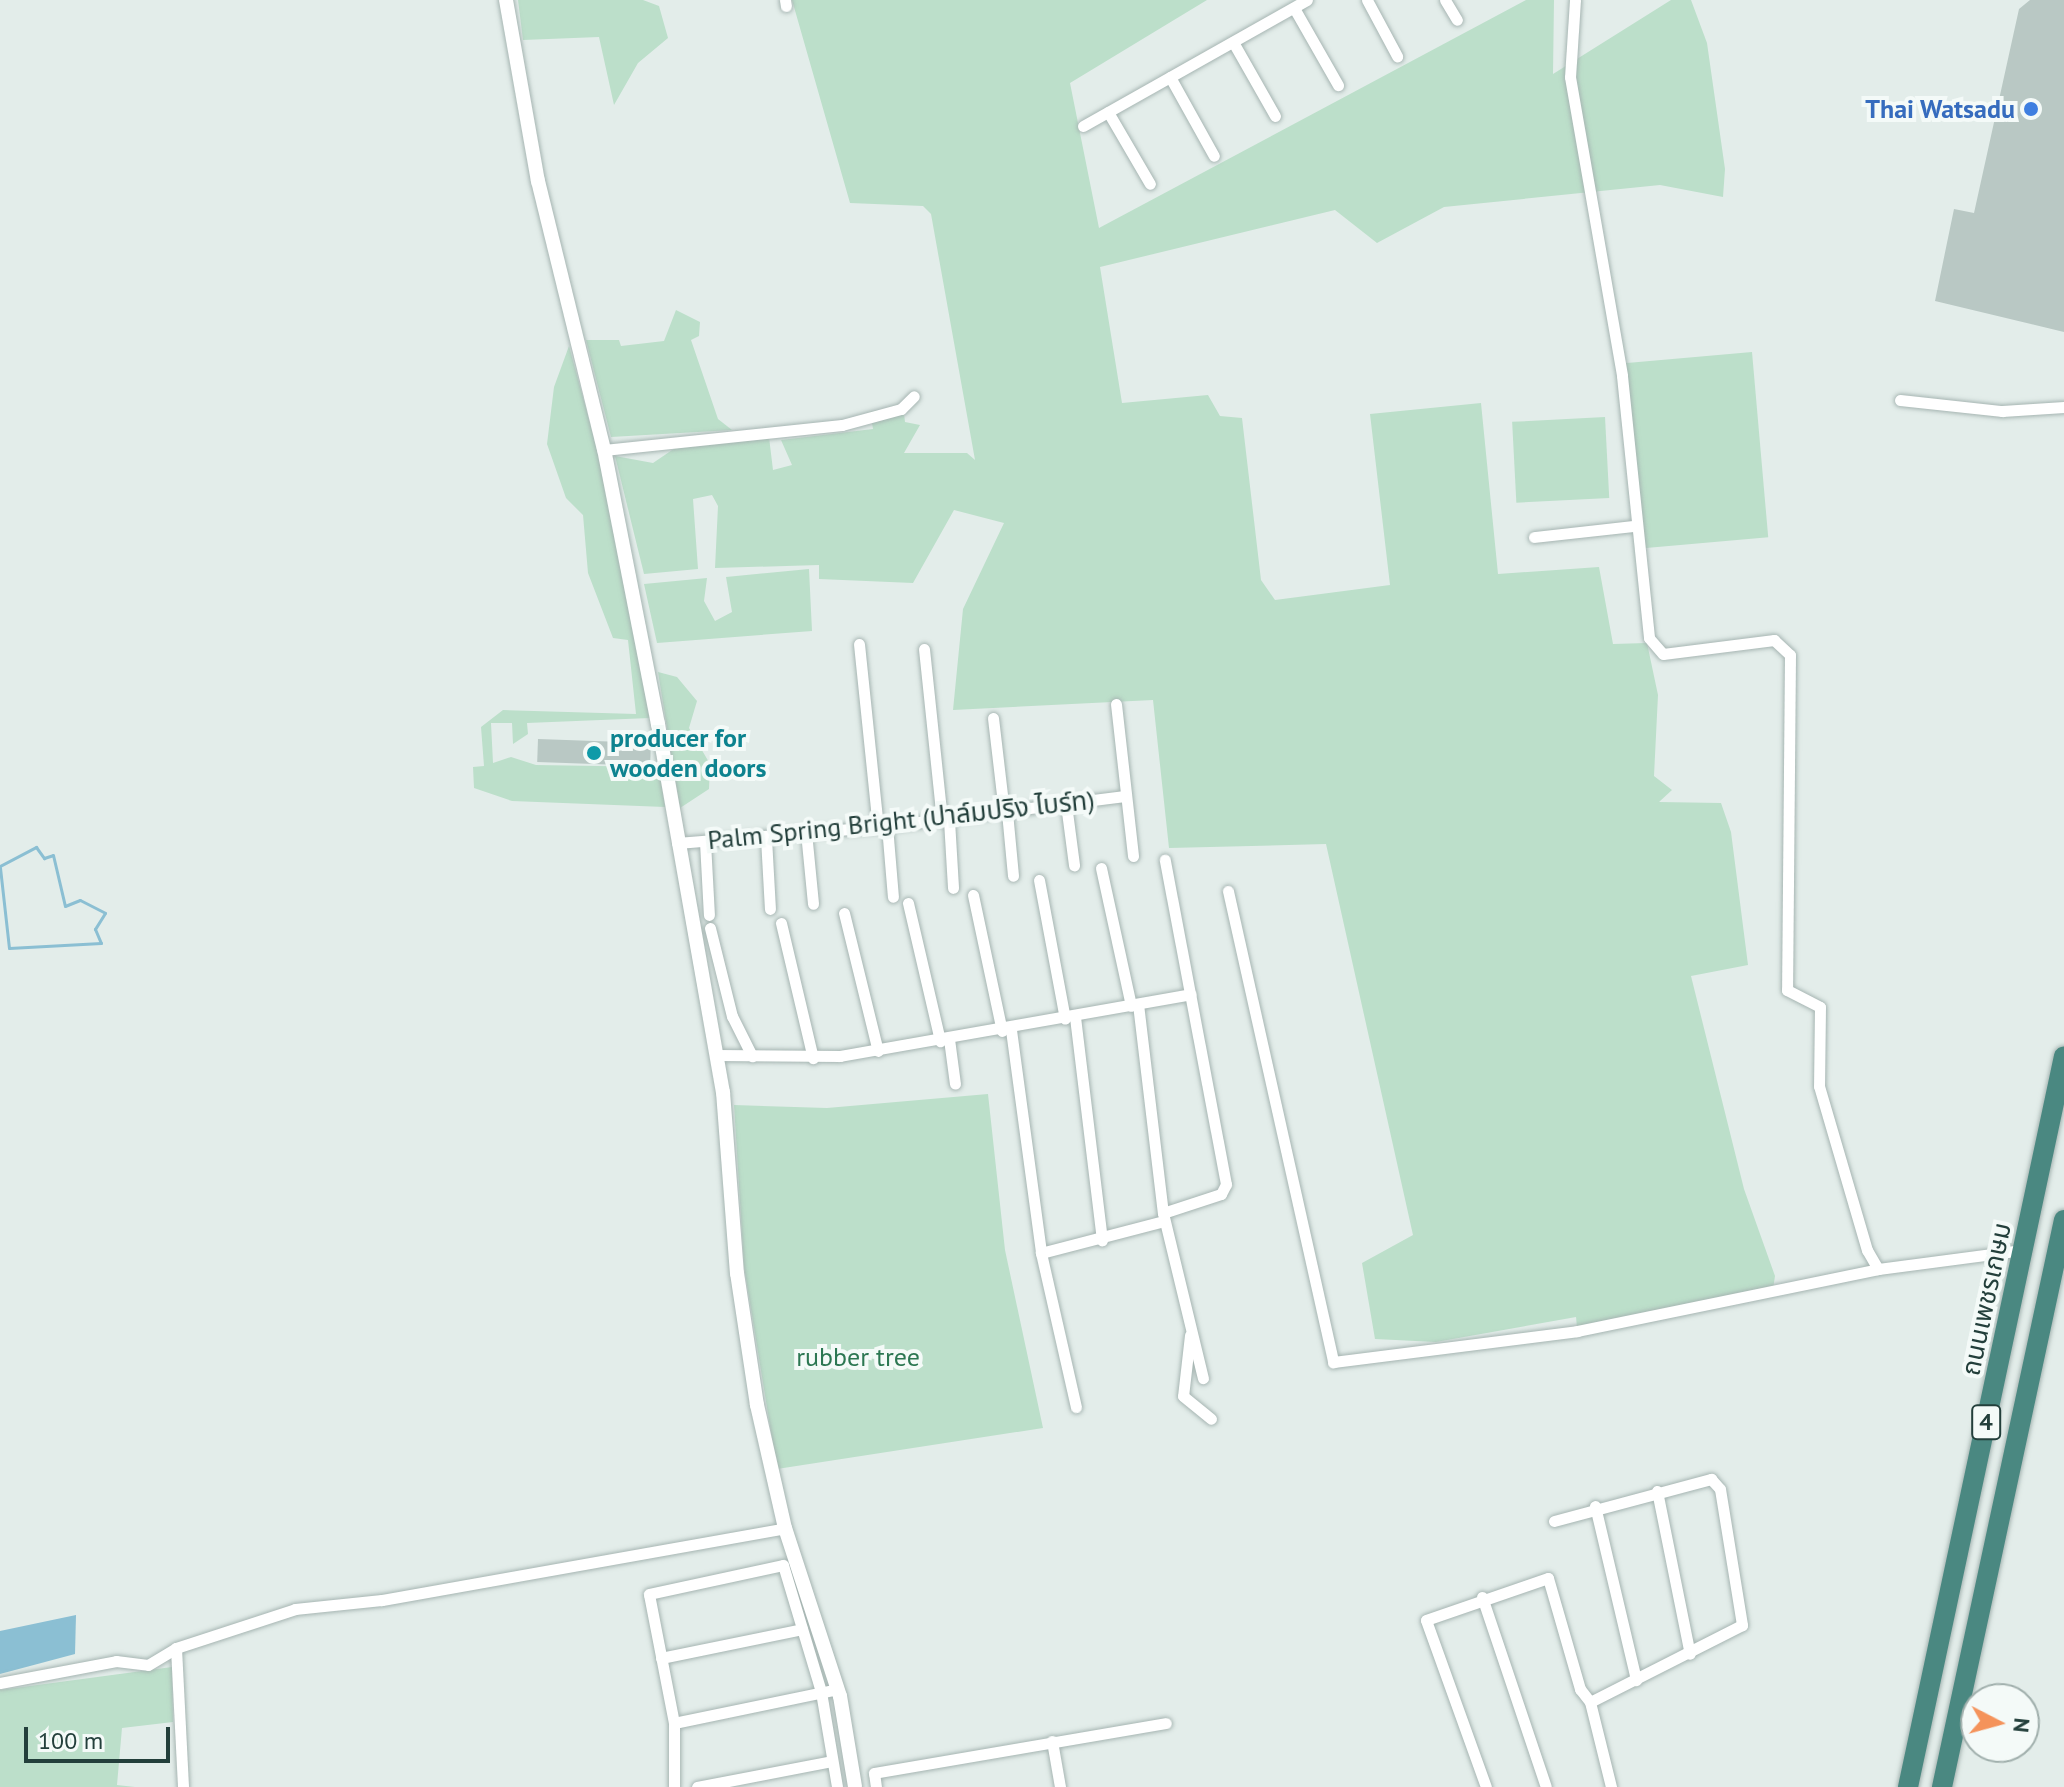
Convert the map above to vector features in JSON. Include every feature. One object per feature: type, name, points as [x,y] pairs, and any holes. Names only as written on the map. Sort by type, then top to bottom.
[{"type":"highway","name":"ถนนเพชรเกษม","points":[[1908,1787],[2064,1056]]},
{"type":"highway","name":"4","points":[[1942,1787],[2063,1226]]},
{"type":"street","points":[[506,0],[563,295],[604,450],[716,1055],[737,1273],[757,1405],[785,1528],[838,1689],[855,1787]]},
{"type":"street","points":[[1083,126],[1307,0]]},
{"type":"street","points":[[1367,0],[1397,56]]},
{"type":"street","points":[[1445,0],[1457,20]]},
{"type":"street","points":[[1575,0],[1570,77],[1622,376],[1634,526],[1653,649],[1663,654],[1774,640],[1790,655],[1787,990],[1820,1007],[1819,1086],[1853,1208],[1878,1269]]},
{"type":"street","points":[[1294,8],[1338,85]]},
{"type":"street","points":[[1233,42],[1275,116]]},
{"type":"street","points":[[1170,77],[1214,156]]},
{"type":"street","points":[[1108,112],[1150,184]]},
{"type":"street","points":[[604,450],[842,425],[901,409],[914,396]]},
{"type":"street","points":[[1900,400],[2002,411],[2064,407]]},
{"type":"street","points":[[1534,537],[1634,526]]},
{"type":"street","points":[[859,644],[893,897]]},
{"type":"street","points":[[924,649],[953,888]]},
{"type":"street","points":[[1116,704],[1133,856]]},
{"type":"street","points":[[993,718],[1013,876]]},
{"type":"street","name":"Palm Spring Bright (ปาล์มปริง ไบร์ท)","points":[[677,843],[883,827],[1125,796]]},
{"type":"street","points":[[1066,804],[1074,865]]},
{"type":"street","points":[[806,832],[813,904]]},
{"type":"street","points":[[766,838],[770,909]]},
{"type":"street","points":[[705,842],[710,922],[732,1016],[752,1056]]},
{"type":"street","points":[[1041,1253],[1102,1240],[1164,1217],[1226,1187],[1165,860]]},
{"type":"street","points":[[1101,868],[1135,1005],[1164,1217],[1203,1378]]},
{"type":"street","points":[[1039,880],[1070,1018],[1102,1240]]},
{"type":"street","points":[[1228,891],[1333,1362],[1577,1331],[1878,1269],[2023,1250]]},
{"type":"street","points":[[973,895],[1006,1031],[1041,1253],[1076,1407]]},
{"type":"street","points":[[908,903],[955,1084]]},
{"type":"street","points":[[844,913],[878,1051]]},
{"type":"street","points":[[781,923],[813,1058]]},
{"type":"street","points":[[716,1055],[813,1058],[878,1051],[1006,1031],[1191,994]]},
{"type":"street","points":[[1191,1326],[1183,1396],[1193,1411],[1211,1419]]},
{"type":"street","points":[[1554,1521],[1595,1506],[1711,1479],[1720,1489],[1742,1625],[1590,1702]]},
{"type":"street","points":[[1657,1491],[1690,1654]]},
{"type":"street","points":[[1595,1506],[1636,1680]]},
{"type":"street","points":[[0,1683],[116,1661],[148,1665],[176,1648],[295,1609],[382,1600],[785,1528]]},
{"type":"street","points":[[674,1787],[674,1723],[649,1594],[783,1565],[821,1692],[837,1787]]},
{"type":"street","points":[[1486,1787],[1426,1620],[1482,1597],[1548,1578],[1580,1689],[1590,1702],[1611,1787]]},
{"type":"street","points":[[1482,1597],[1546,1787]]},
{"type":"street","points":[[661,1658],[802,1629]]},
{"type":"street","points":[[176,1648],[183,1787]]},
{"type":"street","points":[[674,1723],[838,1689]]},
{"type":"street","points":[[876,1787],[874,1773],[1166,1723]]},
{"type":"street","points":[[1052,1741],[1060,1787]]},
{"type":"street","points":[[697,1787],[832,1761]]},
{"type":"green space","points":[[518,0],[643,0],[659,6],[668,38],[638,63],[614,105],[599,37],[523,40]]},
{"type":"green space","points":[[792,0],[1207,0],[1070,83],[1099,228],[1526,0],[1554,0],[1553,74],[1671,0],[1691,0],[1707,43],[1725,169],[1723,197],[1660,185],[1444,207],[1377,243],[1335,210],[1100,267],[1122,403],[1208,395],[1220,416],[1242,418],[1261,580],[1275,600],[1390,585],[1370,414],[1481,403],[1498,574],[1599,567],[1613,644],[1647,643],[1658,695],[1654,776],[1672,790],[1659,802],[1721,803],[1731,832],[1748,965],[1691,976],[1744,1189],[1775,1276],[1772,1296],[1577,1327],[1576,1317],[1436,1342],[1375,1339],[1362,1263],[1413,1235],[1326,844],[1169,848],[1153,700],[953,710],[963,609],[1004,523],[954,510],[913,583],[819,579],[819,565],[715,568],[718,506],[712,495],[693,499],[698,569],[644,574],[615,456],[653,463],[681,444],[769,437],[773,470],[792,465],[781,440],[873,429],[870,412],[903,405],[905,422],[920,425],[904,453],[967,453],[975,460],[931,214],[923,206],[850,203]]},
{"type":"green space","points":[[676,310],[700,322],[699,336],[691,340],[718,419],[732,430],[611,437],[586,340],[619,340],[621,346],[664,341]]},
{"type":"green space","points":[[569,346],[600,460],[650,718],[527,723],[528,734],[513,744],[512,723],[491,723],[493,763],[511,757],[536,765],[659,767],[665,807],[512,801],[474,788],[473,767],[484,766],[481,727],[503,710],[636,714],[628,640],[613,638],[588,573],[583,515],[566,498],[547,444],[554,387]]},
{"type":"green space","points":[[1752,352],[1768,537],[1635,549],[1619,364]]},
{"type":"green space","points":[[1605,417],[1609,498],[1516,503],[1512,422]]},
{"type":"green space","points":[[809,569],[812,631],[657,643],[644,584],[707,578],[704,601],[715,621],[732,612],[726,577]]},
{"type":"green space","points":[[658,672],[677,677],[697,701],[689,728],[710,764],[709,789],[680,808]]},
{"type":"green space","name":"rubber tree","points":[[988,1094],[1005,1250],[1043,1428],[777,1469],[744,1266],[734,1105],[827,1108]]},
{"type":"green space","points":[[172,1667],[173,1722],[122,1728],[117,1785],[135,1787],[0,1787],[0,1690]]},
{"type":"water","points":[[76,1615],[75,1654],[0,1674],[0,1631]]},
{"type":"building","name":"Thai Watsadu","points":[[2030,0],[2064,0],[2064,332],[1935,301],[1954,209],[1974,213],[2019,9]]},
{"type":"building","name":"producer for wooden doors","points":[[538,739],[651,743],[650,766],[537,762]]},
{"type":"waterway","points":[[0,866],[36,847],[44,858],[53,855],[65,906],[80,900],[105,913],[95,929],[101,943],[9,948],[0,868]]},
{"type":"place","name":"Thai Watsadu","points":[[2031,109]]},
{"type":"place","name":"producer for wooden doors","points":[[594,753]]}]
